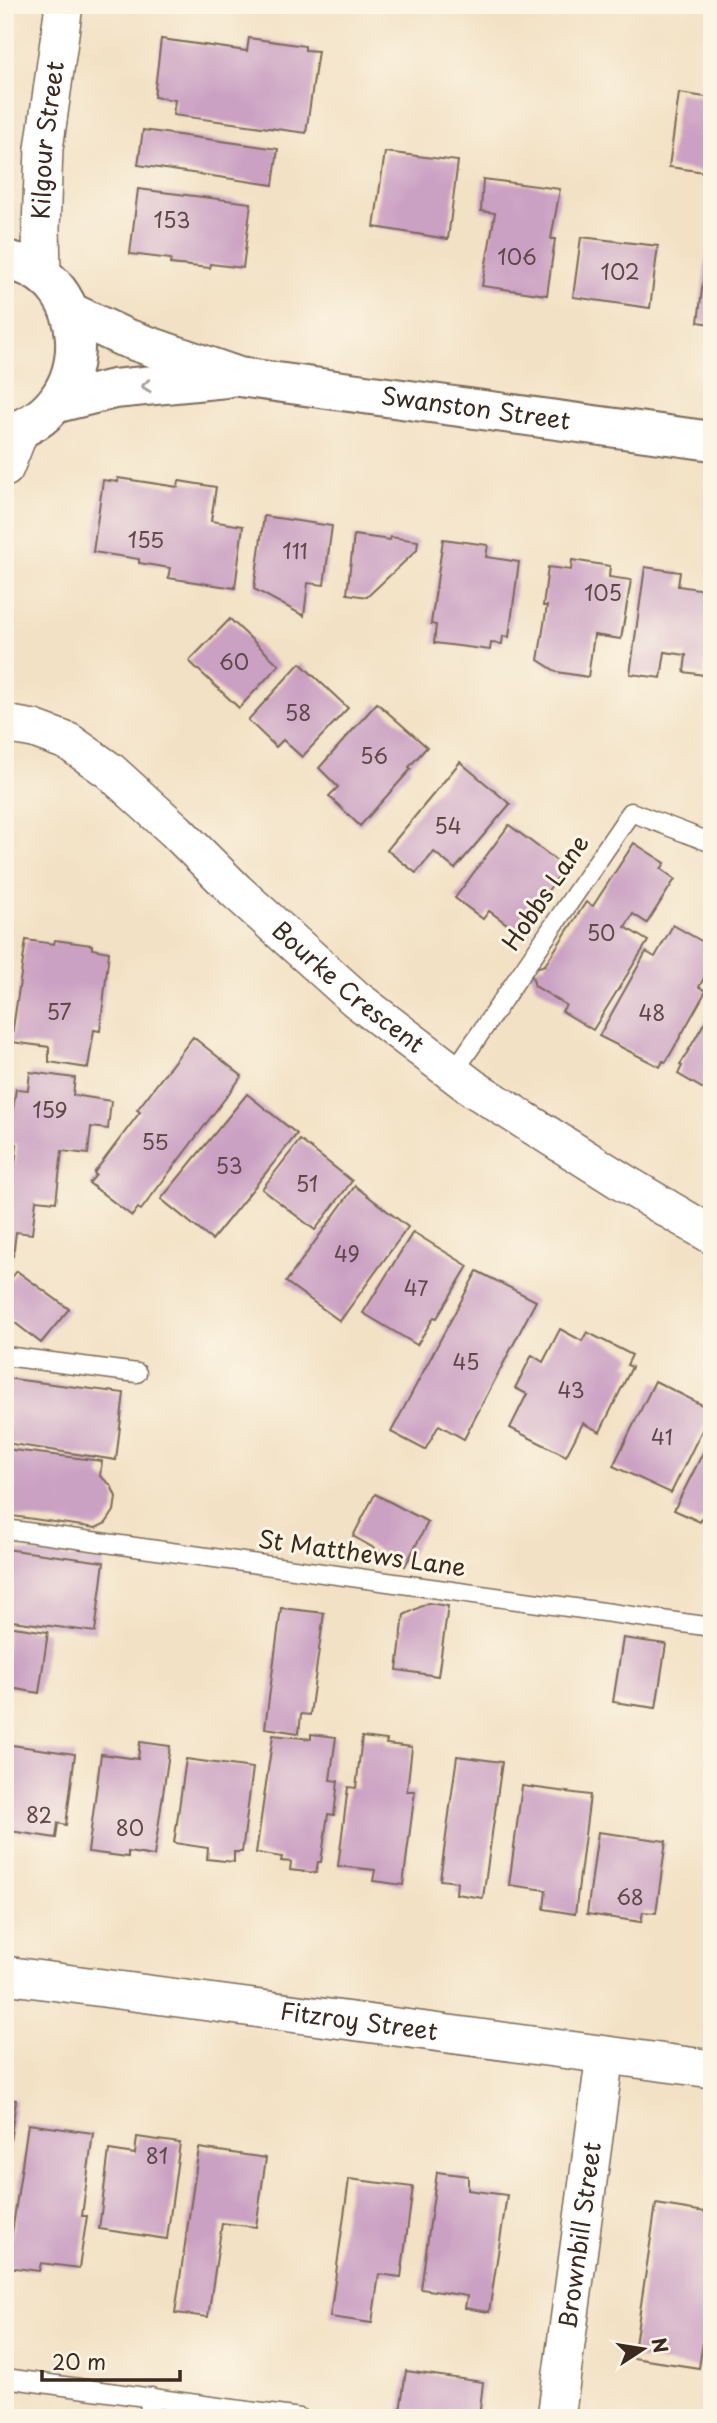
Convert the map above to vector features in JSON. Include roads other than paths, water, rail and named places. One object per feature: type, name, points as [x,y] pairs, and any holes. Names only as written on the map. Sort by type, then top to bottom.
[{"type":"street","name":"Kilgour Street","points":[[42,275],[44,149],[64,5]]},
{"type":"street","points":[[5,260],[16,262],[42,275],[58,292],[70,312],[75,336],[75,360],[69,383],[57,403],[40,419],[13,432],[5,468]]},
{"type":"street","name":"Swanston Street","points":[[70,312],[123,337],[239,377],[712,441]]},
{"type":"street","name":"Swanston Street","points":[[57,403],[114,389],[239,377]]},
{"type":"street","name":"Bourke Crescent","points":[[5,724],[34,729],[69,742],[110,771],[236,891],[356,999],[473,1088],[712,1235]]},
{"type":"street","name":"Fitzroy Street","points":[[5,1975],[712,2069]]},
{"type":"street","name":"Brownbill Street","points":[[556,2418],[605,2055]]},
{"type":"lane","name":"Hobbs Lane","points":[[453,1073],[631,811],[712,843]]},
{"type":"lane","points":[[5,1356],[137,1373]]},
{"type":"lane","name":"St Matthews Lane","points":[[5,1529],[712,1627]]},
{"type":"lane","points":[[5,2378],[300,2418]]},
{"type":"lane","points":[[148,2418],[151,2398]]}]
